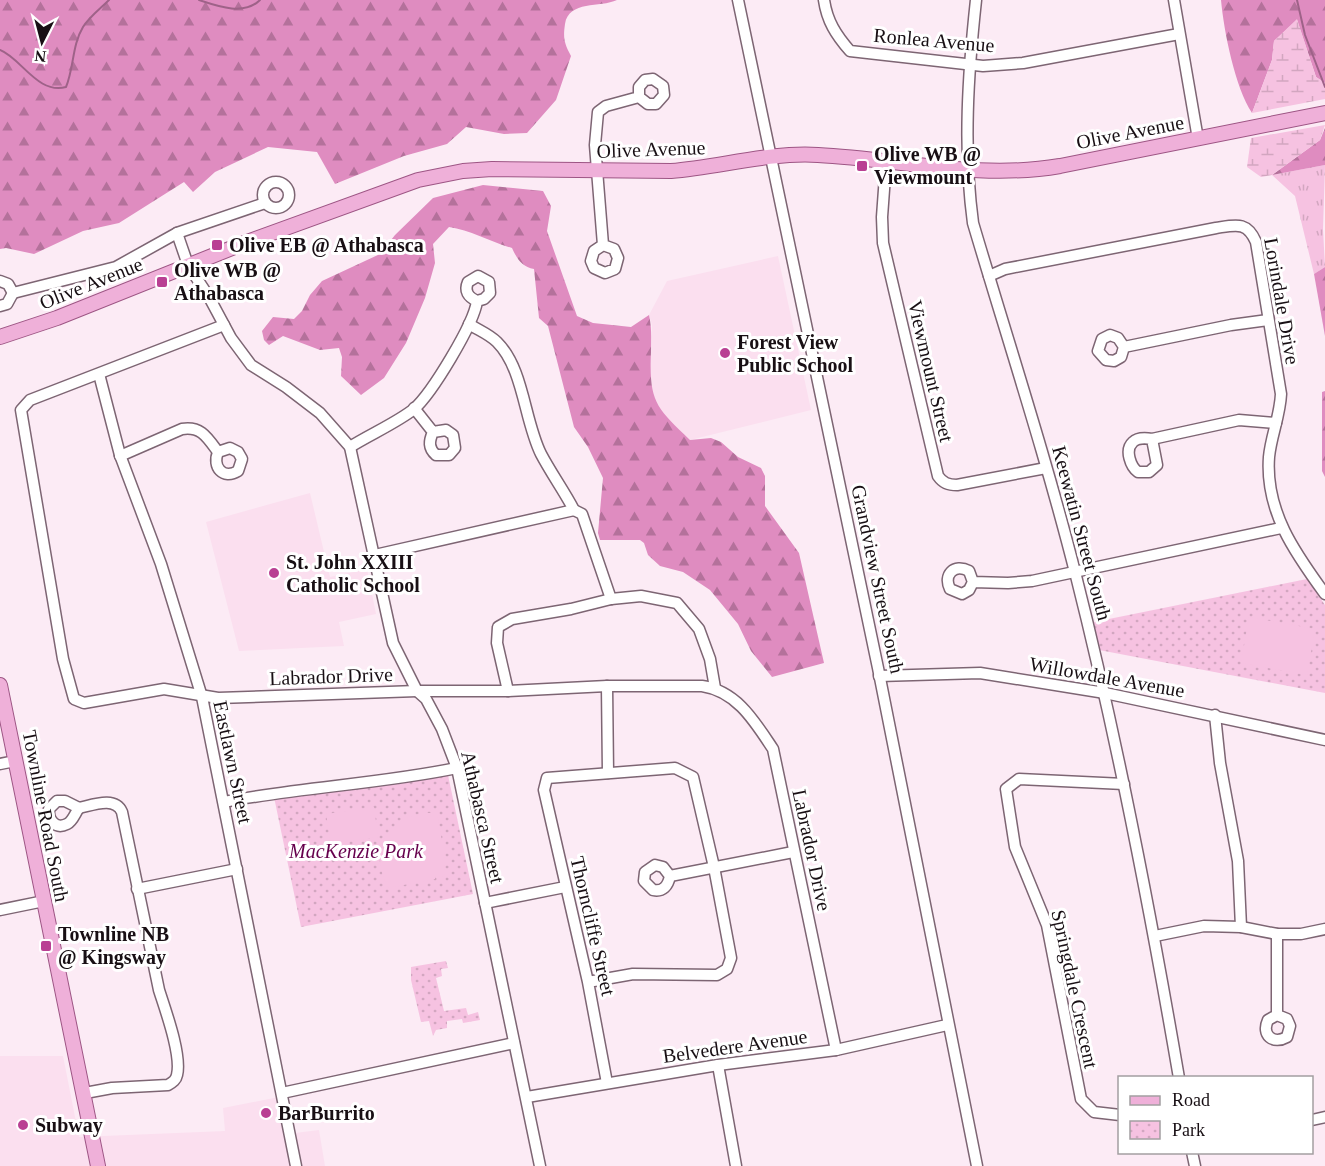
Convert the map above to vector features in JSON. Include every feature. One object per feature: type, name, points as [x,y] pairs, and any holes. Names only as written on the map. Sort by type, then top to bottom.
[{"type":"main road","name":"Olive Avenue","points":[[0,338],[396,186],[463,171],[492,169],[671,171],[771,158],[817,155],[968,171],[1017,172],[1325,113]]},
{"type":"main road","name":"Townline Road South","points":[[0,685],[85,1093],[98,1166]]},
{"type":"street","name":"Grandview Street South","points":[[738,0],[879,676],[977,1166]]},
{"type":"street","name":"Ronlea Avenue","points":[[824,0],[825,12],[834,33],[850,51],[983,66],[1023,63],[1179,34]]},
{"type":"street","name":"Keewatin Street South","points":[[976,0],[969,64],[968,171],[974,223],[1076,574],[1105,693],[1155,936],[1179,1076]]},
{"type":"street","points":[[1174,0],[1198,139]]},
{"type":"street","points":[[603,245],[595,145],[598,112],[606,106],[639,97]]},
{"type":"street","name":"Viewmount Street","points":[[886,162],[882,217],[883,243],[938,476],[948,484],[957,485],[1046,468]]},
{"type":"street","points":[[0,306],[7,304],[13,293],[116,267],[177,233],[266,203]]},
{"type":"street","name":"Lorindale Drive","points":[[989,276],[1005,269],[1216,228],[1240,225],[1251,231],[1256,242],[1281,394],[1280,410],[1269,455],[1268,475],[1273,504],[1281,528],[1325,594]]},
{"type":"street","name":"Athabasca Street","points":[[177,233],[188,265],[224,326],[251,365],[286,387],[320,413],[350,447],[393,643],[417,691],[426,699],[442,729],[457,768],[540,1166]]},
{"type":"street","points":[[0,281],[8,285],[13,293]]},
{"type":"street","points":[[350,447],[414,408],[435,384],[469,324],[477,301]]},
{"type":"street","points":[[1124,347],[1231,325],[1268,320]]},
{"type":"street","points":[[469,324],[488,334],[503,350],[512,365],[541,453],[574,510],[582,514],[611,599]]},
{"type":"street","name":"Labrador Drive","points":[[224,326],[30,400],[21,410],[63,659],[74,699],[84,703],[164,689],[218,699],[607,686],[715,688],[728,694],[746,711],[773,749],[836,1050]]},
{"type":"street","name":"Eastlawn Street","points":[[99,374],[120,456],[161,564],[202,697],[296,1166]]},
{"type":"street","points":[[414,408],[433,432]]},
{"type":"street","points":[[1152,439],[1239,420],[1276,423]]},
{"type":"street","points":[[120,456],[182,429],[192,427],[200,431],[218,452]]},
{"type":"street","points":[[375,555],[574,510]]},
{"type":"street","points":[[973,582],[1008,583],[1076,574],[1281,528]]},
{"type":"street","points":[[508,691],[498,643],[498,627],[512,619],[571,609],[611,599],[641,596],[677,603],[699,629],[711,659],[715,688]]},
{"type":"street","name":"Willowdale Avenue","points":[[879,676],[980,673],[1105,693],[1325,740]]},
{"type":"street","points":[[588,982],[633,974],[717,975],[727,969],[731,958],[714,867],[693,777],[675,768],[608,773],[607,686]]},
{"type":"street","points":[[1215,715],[1220,763],[1238,861],[1241,927]]},
{"type":"street","points":[[0,764],[15,760]]},
{"type":"street","points":[[224,802],[275,792],[409,777],[457,768]]},
{"type":"street","name":"Thorncliffe Street","points":[[607,1083],[588,982],[544,790],[547,778],[608,773]]},
{"type":"street","name":"Springdale Crescent","points":[[1118,1115],[1094,1112],[1081,1099],[1047,925],[1015,847],[1006,789],[1019,779],[1124,784]]},
{"type":"street","points":[[79,808],[106,803],[119,806],[159,990],[177,1059],[177,1077],[168,1085],[112,1088],[85,1093]]},
{"type":"street","points":[[670,876],[793,852]]},
{"type":"street","points":[[137,889],[237,869]]},
{"type":"street","points":[[485,903],[565,887]]},
{"type":"street","points":[[0,910],[44,901]]},
{"type":"street","points":[[1155,936],[1204,926],[1241,927],[1277,934],[1301,934],[1325,929]]},
{"type":"street","points":[[1277,934],[1277,1015]]},
{"type":"street","name":"Belvedere Avenue","points":[[527,1097],[718,1065],[836,1050],[947,1024]]},
{"type":"street","points":[[282,1093],[514,1042]]},
{"type":"street","points":[[718,1065],[736,1166]]},
{"type":"shaded area","name":"Forest View Public School","points":[[778,256],[811,410],[690,440],[664,416],[652,394],[650,380],[652,325],[649,315],[667,281]]},
{"type":"shaded area","name":"St. John XXIII Catholic School","points":[[310,493],[330,577],[367,569],[376,614],[339,622],[344,646],[239,651],[206,522]]},
{"type":"shaded area","points":[[0,1056],[63,1056],[79,1137],[225,1131],[223,1108],[279,1097],[287,1134],[319,1130],[325,1166],[0,1166]]},
{"type":"green space","points":[[0,0],[617,0],[579,8],[568,16],[564,37],[571,56],[556,100],[527,133],[504,134],[466,127],[447,144],[404,156],[335,184],[317,152],[268,147],[215,172],[193,192],[184,182],[119,223],[83,231],[34,254],[6,248],[0,249]]},
{"type":"green space","points":[[1221,0],[1325,0],[1325,83],[1316,77],[1297,20],[1274,41],[1272,60],[1252,113],[1240,89],[1231,59]]},
{"type":"green space","points":[[1297,19],[1316,77],[1325,83],[1325,99],[1252,113],[1272,60],[1274,41]]},
{"type":"green space","points":[[1325,125],[1320,140],[1272,175],[1261,177],[1247,167],[1251,138]]},
{"type":"green space","points":[[1325,128],[1325,165],[1272,175],[1320,140]]},
{"type":"green space","points":[[1325,165],[1323,229],[1325,267],[1314,274],[1295,196],[1272,175]]},
{"type":"green space","points":[[483,185],[543,191],[551,206],[547,231],[577,316],[593,323],[631,327],[649,315],[651,382],[653,393],[662,411],[690,440],[711,438],[721,442],[738,457],[761,468],[765,476],[765,506],[799,553],[824,663],[772,677],[751,651],[738,624],[710,590],[683,572],[660,566],[648,555],[644,543],[640,540],[600,540],[598,533],[603,478],[588,447],[574,427],[548,326],[539,318],[534,269],[520,262],[512,248],[449,227],[433,244],[435,263],[425,298],[406,343],[384,378],[361,395],[341,376],[342,357],[339,348],[320,350],[283,336],[269,345],[264,340],[262,331],[273,317],[294,319],[322,281],[380,254],[395,235],[433,198]]},
{"type":"green space","points":[[1325,267],[1325,336],[1314,274]]},
{"type":"green space","points":[[1325,391],[1325,477],[1322,471],[1322,392]]},
{"type":"green space","points":[[1307,579],[1325,605],[1325,693],[1099,650],[1094,622]]},
{"type":"green space","points":[[1249,617],[1315,629],[1307,675],[1241,663]]},
{"type":"green space","name":"MacKenzie Park","points":[[448,775],[473,894],[301,927],[274,797]]},
{"type":"green space","points":[[374,807],[378,837],[331,844],[326,814]]},
{"type":"green space","points":[[422,813],[437,813],[446,864],[444,865],[445,873],[435,879],[388,888],[380,862],[384,840],[389,831],[398,823]]},
{"type":"green space","points":[[446,961],[448,968],[441,969],[442,976],[436,978],[444,1011],[466,1008],[468,1015],[478,1012],[480,1020],[463,1023],[462,1019],[447,1021],[447,1028],[436,1030],[433,1036],[429,1021],[421,1022],[411,980],[411,967]]},
{"type":"waterway","points":[[0,50],[8,54],[38,81],[56,88],[66,87],[79,34],[88,20],[109,0]]},
{"type":"waterway","points":[[199,0],[238,9],[254,5],[260,0]]},
{"type":"waterway","points":[[1297,0],[1305,35],[1325,87]]},
{"type":"place","name":"Olive WB @ Viewmount","points":[[862,166]]},
{"type":"place","name":"Olive EB @ Athabasca","points":[[217,245]]},
{"type":"place","name":"Olive WB @ Athabasca","points":[[162,282]]},
{"type":"place","name":"Forest View Public School","points":[[725,353]]},
{"type":"place","name":"St. John XXIII Catholic School","points":[[274,573]]},
{"type":"place","name":"Townline NB @ Kingsway","points":[[46,946]]},
{"type":"place","name":"BarBurrito","points":[[266,1113]]},
{"type":"place","name":"Subway","points":[[23,1125]]}]
